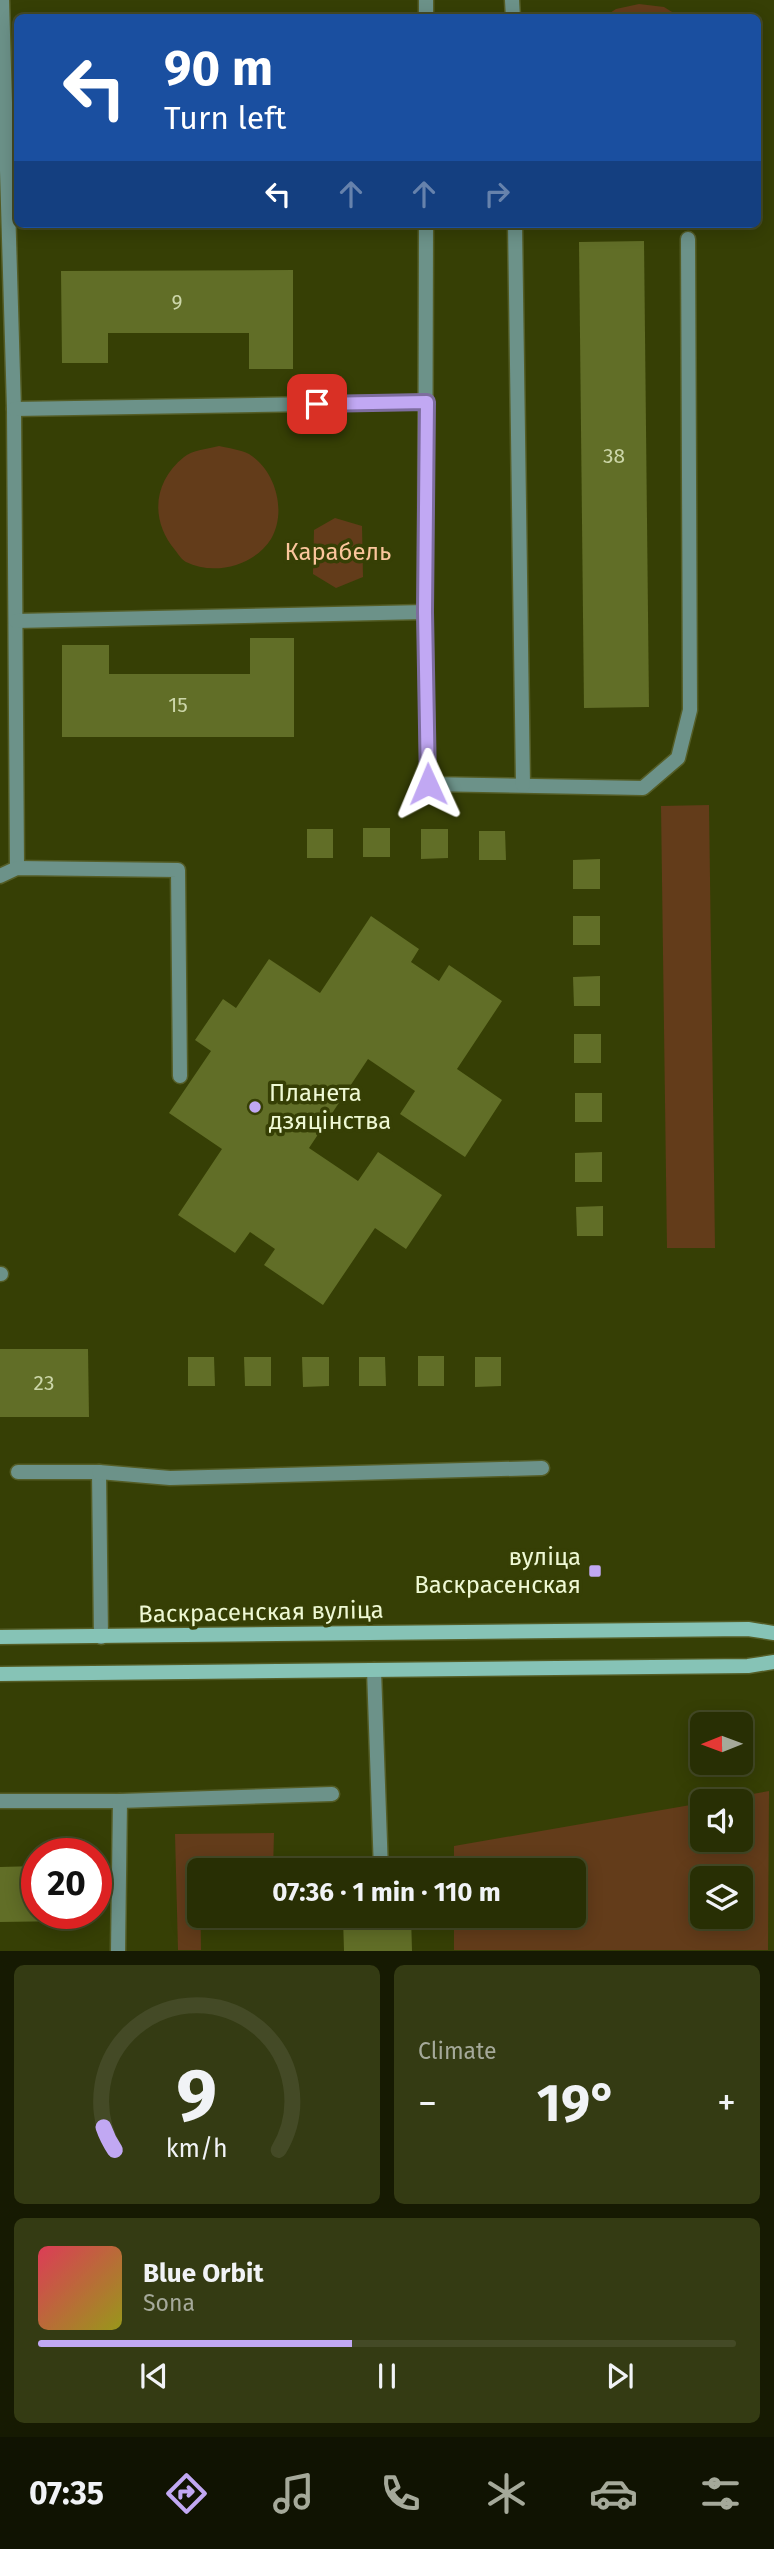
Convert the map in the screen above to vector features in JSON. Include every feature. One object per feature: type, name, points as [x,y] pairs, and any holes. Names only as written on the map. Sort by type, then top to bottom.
[{"type":"main road","name":"Васкрасенская вуліца","points":[[0,1637],[748,1629],[774,1633]]},
{"type":"main road","points":[[0,1674],[748,1666],[774,1662]]},
{"type":"lane","points":[[2,0],[5,259],[14,409],[17,868]]},
{"type":"lane","points":[[426,228],[425,612],[428,784],[643,788],[678,758],[690,710],[688,239]]},
{"type":"lane","points":[[514,228],[523,785]]},
{"type":"lane","points":[[14,409],[427,402]]},
{"type":"lane","points":[[16,621],[425,612]]},
{"type":"lane","points":[[0,876],[17,868],[178,870],[180,1076]]},
{"type":"lane","points":[[18,1472],[99,1472],[170,1478],[542,1468]]},
{"type":"lane","points":[[99,1472],[102,1637]]},
{"type":"lane","points":[[374,1670],[380,1858]]},
{"type":"lane","points":[[0,1801],[120,1801],[332,1794]]},
{"type":"lane","points":[[118,1951],[120,1801]]},
{"type":"green space","points":[[639,4],[664,7],[675,14],[608,14],[616,9]]},
{"type":"green space","points":[[219,446],[249,454],[258,461],[272,481],[278,517],[271,539],[254,556],[233,566],[209,568],[186,562],[177,553],[162,526],[158,502],[166,478],[184,457],[196,451]]},
{"type":"green space","name":"Карабель","points":[[335,518],[362,526],[363,577],[336,588],[313,574],[314,530]]},
{"type":"green space","points":[[709,805],[715,1248],[667,1248],[661,806]]},
{"type":"green space","points":[[769,1791],[768,1950],[454,1950],[454,1928],[586,1928],[586,1858],[454,1858],[454,1846],[690,1805],[690,1852],[753,1852],[753,1794]]},
{"type":"green space","points":[[274,1833],[273,1858],[187,1858],[187,1928],[201,1928],[201,1950],[178,1950],[175,1834]]},
{"type":"building","points":[[644,241],[649,707],[584,708],[579,242]]},
{"type":"building","points":[[293,270],[293,369],[249,369],[249,333],[108,333],[108,363],[62,363],[61,271]]},
{"type":"building","points":[[250,638],[294,638],[294,737],[62,737],[62,645],[109,645],[109,674],[250,674]]},
{"type":"building","points":[[363,828],[390,828],[390,857],[363,857]]},
{"type":"building","points":[[307,829],[333,829],[333,858],[307,858]]},
{"type":"building","points":[[421,829],[448,829],[448,858],[421,859]]},
{"type":"building","points":[[479,831],[505,831],[506,860],[479,860]]},
{"type":"building","points":[[600,859],[600,889],[573,889],[573,860]]},
{"type":"building","name":"Планета дзяцінства","points":[[371,916],[419,949],[411,962],[439,981],[449,965],[502,1001],[457,1069],[502,1100],[465,1157],[400,1114],[415,1091],[368,1059],[309,1148],[358,1181],[378,1152],[442,1195],[406,1249],[375,1228],[323,1305],[264,1265],[275,1249],[250,1232],[235,1253],[178,1215],[222,1149],[169,1113],[211,1051],[195,1040],[223,999],[236,1008],[269,959],[320,993]]},
{"type":"building","points":[[573,916],[600,916],[600,945],[573,945]]},
{"type":"building","points":[[600,976],[600,1006],[574,1006],[573,977]]},
{"type":"building","points":[[574,1034],[601,1034],[601,1063],[574,1063]]},
{"type":"building","points":[[575,1093],[602,1093],[602,1122],[575,1122]]},
{"type":"building","points":[[602,1152],[602,1182],[575,1182],[575,1153]]},
{"type":"building","points":[[603,1206],[603,1236],[577,1236],[576,1207]]},
{"type":"building","points":[[0,1349],[88,1349],[89,1417],[0,1417]]},
{"type":"building","points":[[418,1356],[444,1356],[444,1386],[418,1386]]},
{"type":"building","points":[[188,1357],[214,1357],[215,1386],[188,1386]]},
{"type":"building","points":[[244,1357],[271,1357],[271,1386],[245,1386]]},
{"type":"building","points":[[302,1357],[329,1357],[329,1386],[303,1387]]},
{"type":"building","points":[[359,1357],[385,1357],[386,1386],[359,1386]]},
{"type":"building","points":[[475,1357],[501,1357],[501,1386],[475,1387]]},
{"type":"building","points":[[21,1866],[21,1922],[0,1922],[0,1867]]},
{"type":"building","points":[[343,1928],[411,1928],[412,1951],[344,1951]]},
{"type":"place","name":"Планета дзяцінства","points":[[255,1107]]},
{"type":"place","name":"вуліца Васкрасенская","points":[[595,1571]]},
{"type":"route","points":[[317,404],[427,402],[425,612],[428,784]]}]
